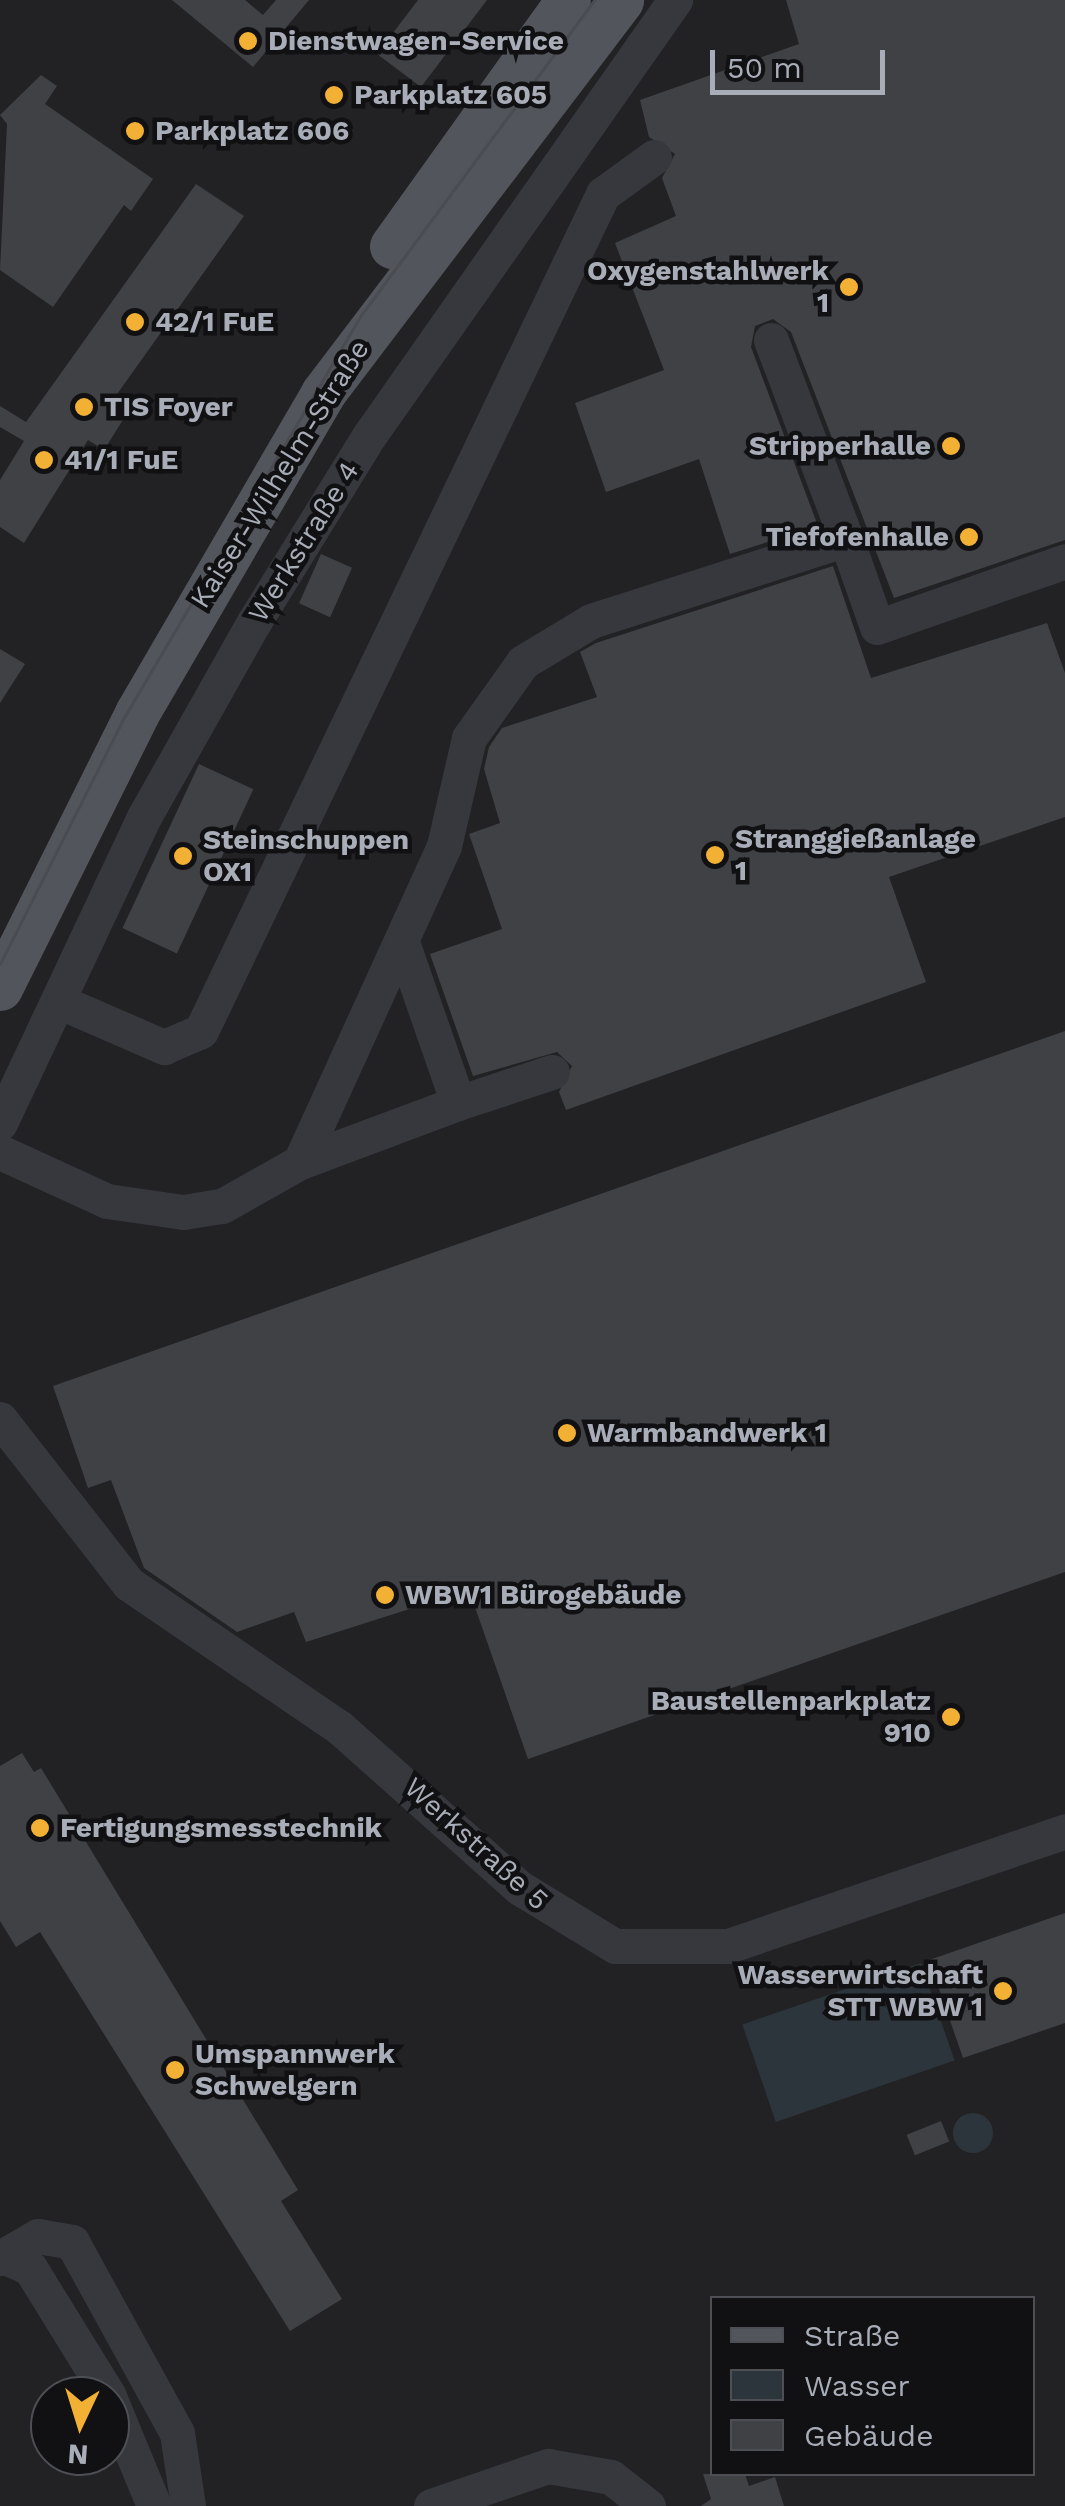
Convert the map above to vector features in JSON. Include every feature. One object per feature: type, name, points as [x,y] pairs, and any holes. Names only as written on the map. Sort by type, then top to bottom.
[{"type":"main road","name":"Kaiser-Wilhelm-Straße","points":[[0,927],[112,702],[229,497],[384,257],[568,0]]},
{"type":"main road","name":"Kaiser-Wilhelm-Straße","points":[[0,988],[137,713],[323,394],[621,0]]},
{"type":"lane","name":"Werkstraße 4","points":[[0,1123],[144,817],[306,538],[675,0]]},
{"type":"lane","points":[[58,1000],[164,1047],[201,1031],[603,194],[654,157]]},
{"type":"lane","points":[[772,340],[877,627],[1065,562]]},
{"type":"lane","points":[[300,1162],[444,846],[469,738],[522,662],[591,621],[846,539]]},
{"type":"lane","points":[[402,942],[458,1103]]},
{"type":"lane","points":[[0,1152],[107,1201],[183,1212],[222,1206],[300,1162],[552,1072]]},
{"type":"lane","name":"Werkstraße 5","points":[[0,1419],[129,1584],[339,1727],[520,1888],[597,1939],[656,1951],[728,1946],[1065,1830]]},
{"type":"lane","points":[[2,2257],[38,2236],[72,2242],[177,2433],[188,2506]]},
{"type":"lane","points":[[2,2257],[30,2268],[96,2376]]},
{"type":"lane","points":[[130,2448],[154,2506]]},
{"type":"lane","points":[[431,2506],[548,2466],[612,2477],[648,2506]]},
{"type":"shaded area","points":[[0,0],[1065,0],[1065,2506],[0,2506]]},
{"type":"water","points":[[921,1963],[955,2060],[776,2122],[742,2025]]},
{"type":"water","points":[[973,2113],[987,2119],[993,2133],[987,2147],[973,2153],[959,2147],[953,2133],[959,2119]]},
{"type":"building","name":"Dienstwagen-Service","points":[[172,0],[245,0],[263,15],[276,0],[309,0],[253,67]]},
{"type":"building","points":[[418,0],[487,0],[421,87],[377,54]]},
{"type":"building","name":"Oxygenstahlwerk 1","points":[[786,0],[1065,0],[1065,540],[894,598],[791,332],[773,319],[755,326],[751,347],[818,526],[730,554],[699,459],[606,492],[575,403],[664,370],[615,243],[676,216],[662,178],[675,154],[649,137],[640,100],[799,44]]},
{"type":"building","points":[[41,75],[57,86],[45,104],[153,179],[131,211],[124,205],[53,307],[0,270],[7,124],[0,115]]},
{"type":"building","points":[[196,184],[244,216],[115,397],[131,407],[104,450],[88,440],[24,543],[0,527],[0,480],[24,441],[0,427],[0,406],[26,422]]},
{"type":"building","points":[[321,554],[352,568],[330,617],[299,603]]},
{"type":"building","name":"Stranggießanlage 1","points":[[833,566],[871,678],[1047,623],[1065,673],[1065,817],[889,877],[926,982],[566,1110],[559,1092],[572,1066],[557,1052],[473,1076],[430,954],[502,929],[469,834],[500,823],[484,769],[489,747],[502,728],[597,697],[580,652],[596,643]]},
{"type":"building","points":[[0,649],[25,664],[0,703]]},
{"type":"building","name":"Steinschuppen OX1","points":[[199,764],[253,789],[177,953],[123,928]]},
{"type":"building","name":"Warmbandwerk 1","points":[[1065,1031],[1065,1572],[528,1759],[469,1590],[306,1642],[294,1612],[237,1632],[144,1568],[111,1480],[88,1488],[53,1386]]},
{"type":"building","name":"Umspannwerk Schwelgern","points":[[22,1753],[34,1772],[41,1768],[298,2190],[281,2201],[342,2299],[290,2331],[40,1932],[16,1947],[0,1921],[0,1766]]},
{"type":"building","name":"Wasserwirtschaft STT WBW 1","points":[[1065,1913],[1065,2023],[963,2058],[929,1960]]},
{"type":"building","points":[[941,2121],[949,2141],[915,2155],[907,2135]]},
{"type":"building","points":[[703,2474],[746,2476],[749,2486],[775,2477],[784,2506],[701,2506],[711,2499]]},
{"type":"tram line","points":[[0,964],[122,721],[362,314],[594,0]]},
{"type":"place","name":"Dienstwagen-Service","points":[[248,41]]},
{"type":"place","name":"Parkplatz 605","points":[[334,95]]},
{"type":"place","name":"Parkplatz 606","points":[[135,131]]},
{"type":"place","name":"Oxygenstahlwerk 1","points":[[849,287]]},
{"type":"place","name":"42/1 FuE","points":[[135,322]]},
{"type":"place","name":"TIS Foyer","points":[[84,407]]},
{"type":"place","name":"Stripperhalle","points":[[951,446]]},
{"type":"place","name":"41/1 FuE","points":[[44,460]]},
{"type":"place","name":"Tiefofenhalle","points":[[969,537]]},
{"type":"place","name":"Stranggießanlage 1","points":[[715,855]]},
{"type":"place","name":"Steinschuppen OX1","points":[[183,856]]},
{"type":"place","name":"Warmbandwerk 1","points":[[567,1433]]},
{"type":"place","name":"WBW1 Bürogebäude","points":[[385,1595]]},
{"type":"place","name":"Baustellenparkplatz 910","points":[[951,1717]]},
{"type":"place","name":"Fertigungsmesstechnik","points":[[40,1828]]},
{"type":"place","name":"Wasserwirtschaft STT WBW 1","points":[[1003,1991]]},
{"type":"place","name":"Umspannwerk Schwelgern","points":[[175,2070]]}]
